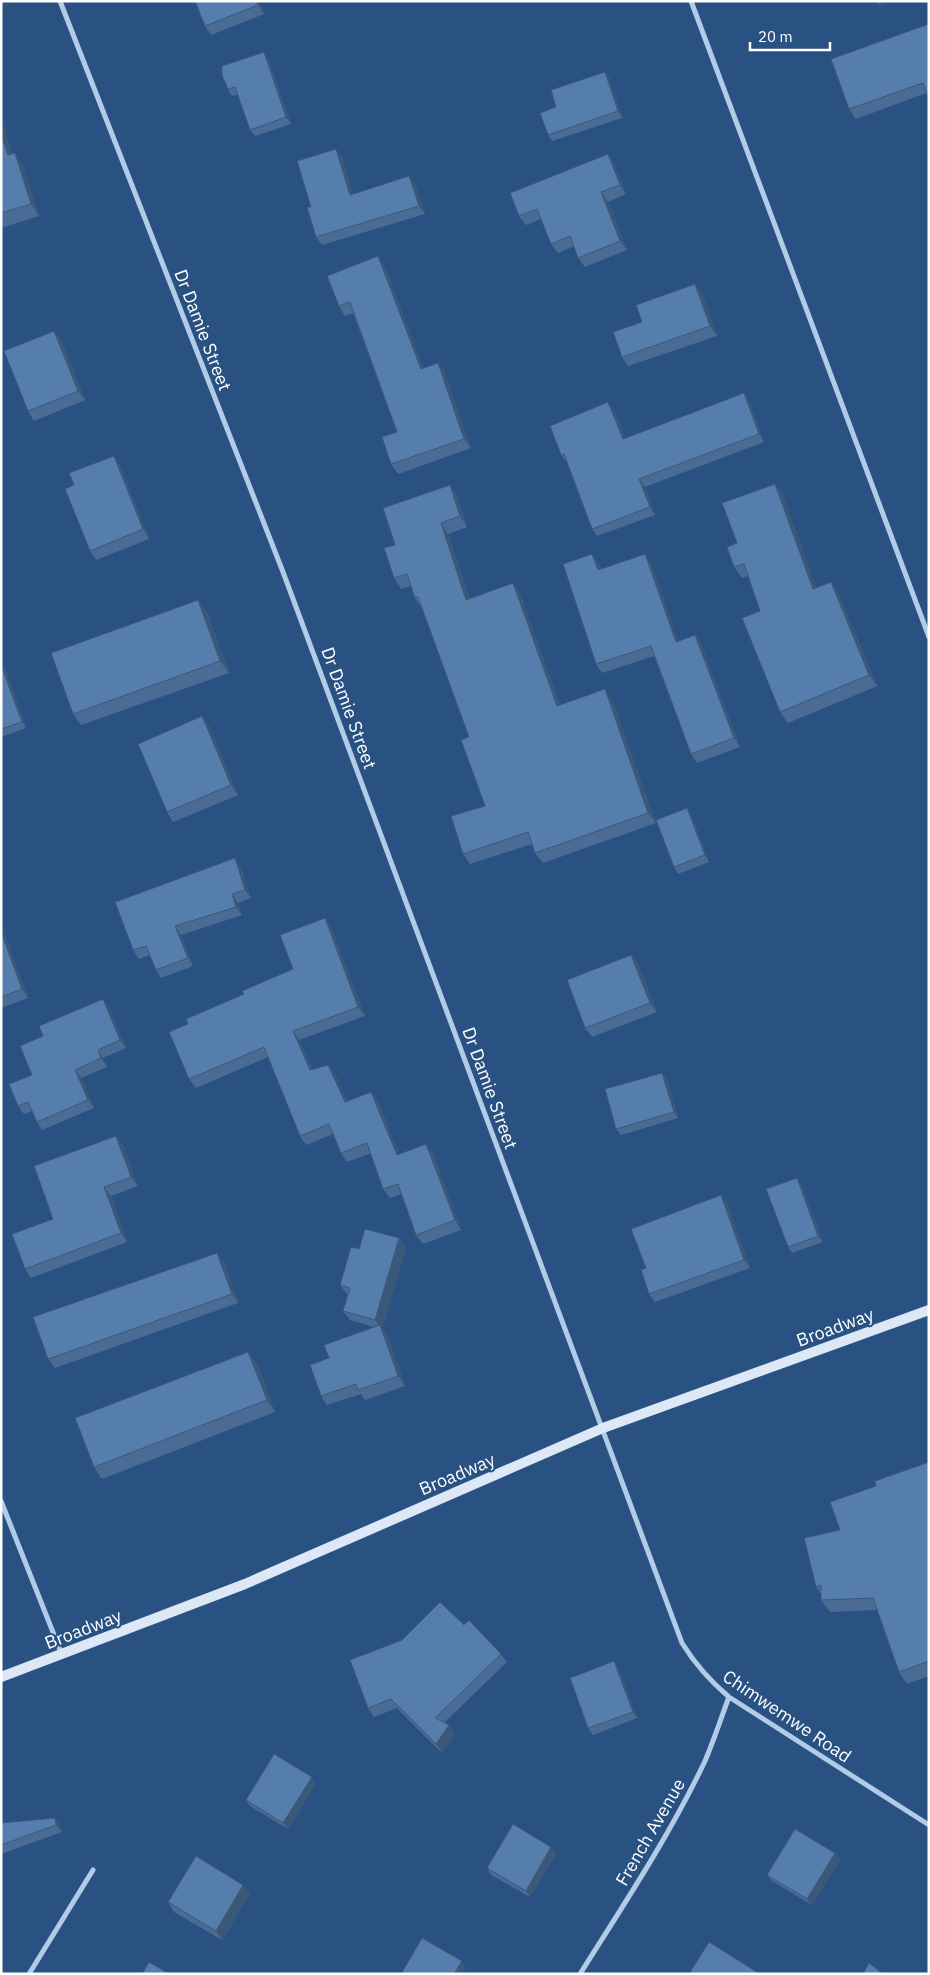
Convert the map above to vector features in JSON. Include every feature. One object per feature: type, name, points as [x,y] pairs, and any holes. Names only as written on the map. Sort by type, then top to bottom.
[{"type":"main road","name":"Broadway","points":[[1,1678],[245,1584],[603,1428],[929,1310]]},
{"type":"street","name":"Dr Damie Street","points":[[60,1],[283,572],[603,1428]]},
{"type":"street","points":[[690,1],[929,637]]},
{"type":"street","name":"Chimwemwe Road","points":[[603,1428],[682,1642],[695,1664],[711,1682],[729,1697],[929,1825]]},
{"type":"street","points":[[1,1501],[62,1655]]},
{"type":"street","name":"French Avenue","points":[[580,1974],[680,1811],[705,1759],[729,1697]]},
{"type":"street","points":[[29,1974],[93,1870]]},
{"type":"building","points":[[195,1],[256,1],[258,5],[205,26]]},
{"type":"building","points":[[929,24],[929,100],[923,83],[849,109],[831,59]]},
{"type":"building","points":[[264,52],[286,117],[250,130],[235,87],[228,89],[222,75],[222,66]]},
{"type":"building","points":[[605,72],[618,111],[548,135],[540,113],[556,107],[551,90]]},
{"type":"building","points":[[1,135],[8,155],[15,153],[31,204],[1,213]]},
{"type":"building","points":[[336,149],[350,195],[409,176],[419,206],[316,237],[307,207],[311,207],[297,161]]},
{"type":"building","points":[[608,154],[620,185],[601,192],[620,241],[578,258],[570,236],[551,244],[537,209],[519,216],[510,193]]},
{"type":"building","points":[[378,256],[421,369],[438,363],[464,439],[391,464],[382,437],[397,432],[350,302],[339,306],[327,276]]},
{"type":"building","points":[[695,284],[710,326],[622,357],[613,332],[642,322],[636,305]]},
{"type":"building","points":[[54,331],[78,391],[28,411],[4,351]]},
{"type":"building","points":[[744,393],[759,434],[639,479],[650,507],[592,529],[564,454],[561,455],[550,426],[608,402],[623,439]]},
{"type":"building","points":[[114,456],[143,529],[90,551],[65,489],[74,485],[69,473]]},
{"type":"building","points":[[775,484],[813,589],[831,582],[869,675],[780,712],[742,618],[760,611],[744,564],[734,567],[727,547],[737,543],[722,503]]},
{"type":"building","points":[[450,485],[460,516],[441,523],[466,600],[513,583],[557,706],[605,689],[648,813],[535,853],[528,832],[463,854],[451,816],[485,806],[461,740],[469,737],[418,597],[415,598],[407,574],[394,578],[384,548],[395,545],[383,508]]},
{"type":"building","points":[[592,554],[598,570],[645,554],[676,642],[695,635],[734,738],[691,754],[651,646],[596,664],[563,564]]},
{"type":"building","points":[[198,600],[220,661],[73,714],[51,653]]},
{"type":"building","points":[[1,665],[22,722],[1,729]]},
{"type":"building","points":[[202,716],[231,785],[167,812],[138,744]]},
{"type":"building","points":[[687,808],[705,855],[674,867],[656,820]]},
{"type":"building","points":[[235,858],[245,890],[232,894],[236,907],[175,926],[188,958],[156,970],[146,946],[133,950],[115,902]]},
{"type":"building","points":[[325,918],[358,1007],[293,1031],[310,1070],[328,1065],[345,1102],[371,1092],[397,1155],[426,1144],[455,1220],[416,1235],[398,1184],[383,1189],[367,1143],[341,1153],[329,1124],[300,1136],[264,1047],[189,1079],[169,1032],[188,1024],[186,1019],[244,994],[242,991],[293,969],[280,935]]},
{"type":"building","points":[[1,932],[22,989],[1,997]]},
{"type":"building","points":[[631,955],[650,1003],[585,1028],[567,980]]},
{"type":"building","points":[[103,999],[120,1040],[98,1050],[101,1058],[75,1070],[88,1100],[37,1122],[28,1102],[18,1106],[9,1084],[32,1075],[20,1046],[43,1036],[39,1026]]},
{"type":"building","points":[[662,1073],[674,1112],[616,1129],[605,1089]]},
{"type":"building","points":[[116,1136],[131,1177],[104,1187],[121,1233],[25,1269],[12,1234],[53,1219],[34,1166]]},
{"type":"building","points":[[797,1178],[818,1236],[788,1247],[766,1189]]},
{"type":"building","points":[[721,1195],[744,1260],[649,1294],[641,1270],[646,1268],[631,1229]]},
{"type":"building","points":[[365,1229],[399,1238],[375,1320],[343,1311],[350,1288],[340,1285],[351,1247],[359,1249]]},
{"type":"building","points":[[217,1253],[232,1294],[48,1359],[33,1317]]},
{"type":"building","points":[[380,1325],[398,1376],[358,1390],[356,1384],[321,1396],[310,1365],[329,1358],[324,1345]]},
{"type":"building","points":[[248,1352],[267,1400],[94,1467],[75,1418]]},
{"type":"building","points":[[929,1462],[929,1661],[899,1672],[873,1598],[821,1600],[821,1585],[816,1587],[804,1538],[840,1530],[830,1502],[876,1486],[875,1481]]},
{"type":"building","points":[[440,1602],[464,1625],[469,1620],[501,1654],[435,1718],[449,1725],[436,1744],[391,1699],[368,1708],[350,1660],[402,1640]]},
{"type":"building","points":[[614,1661],[633,1712],[588,1728],[570,1678]]},
{"type":"building","points":[[274,1754],[312,1777],[283,1823],[246,1800]]},
{"type":"building","points":[[55,1818],[56,1825],[1,1845],[1,1823]]},
{"type":"building","points":[[513,1824],[551,1847],[526,1891],[487,1868]]},
{"type":"building","points":[[795,1829],[835,1853],[807,1899],[767,1875]]},
{"type":"building","points":[[196,1856],[243,1885],[216,1931],[168,1902]]},
{"type":"building","points":[[422,1938],[462,1961],[454,1974],[401,1974]]},
{"type":"building","points":[[709,1942],[760,1974],[689,1974]]},
{"type":"building","points":[[149,1962],[169,1974],[142,1974]]},
{"type":"building","points":[[869,1963],[883,1974],[863,1974]]}]
